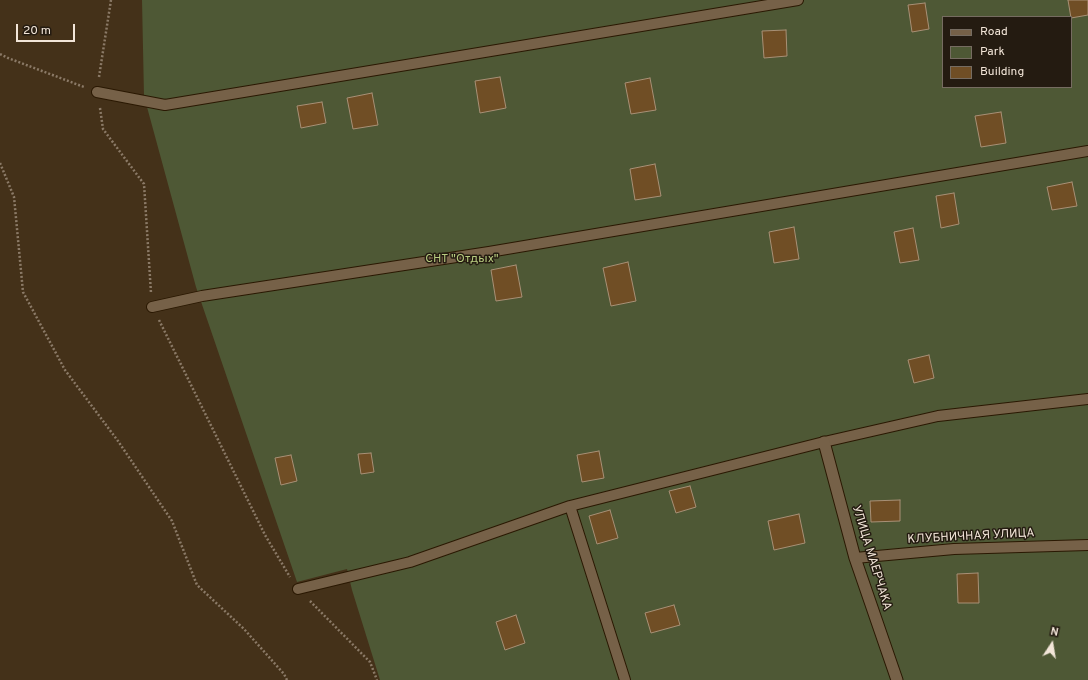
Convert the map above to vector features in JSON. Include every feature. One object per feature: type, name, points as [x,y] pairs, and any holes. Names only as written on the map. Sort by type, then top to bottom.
[{"type":"street","name":"УЛИЦА МАЕРЧАКА","points":[[824,442],[855,558],[897,680]]},
{"type":"lane","points":[[97,92],[165,105],[798,0]]},
{"type":"lane","points":[[152,306],[202,296],[489,252],[1088,151]]},
{"type":"lane","points":[[298,589],[410,562],[570,506],[824,442],[938,416],[1088,399]]},
{"type":"lane","points":[[570,506],[625,680]]},
{"type":"lane","name":"КЛУБНИЧНАЯ УЛИЦА","points":[[855,558],[954,548],[1088,545]]},
{"type":"path","points":[[112,0],[97,92],[103,129],[144,184],[152,306],[265,535],[298,589],[370,662],[377,680]]},
{"type":"path","points":[[0,54],[97,92]]},
{"type":"path","points":[[0,163],[14,197],[23,292],[65,370],[118,441],[172,522],[197,585],[244,629],[284,674],[287,680]]},
{"type":"green space","name":"СНТ \"Отдых\"","points":[[142,0],[1088,0],[1088,680],[380,680],[347,569],[297,582],[196,287],[144,96]]},
{"type":"building","points":[[1068,0],[1088,0],[1088,15],[1072,18]]},
{"type":"building","points":[[925,3],[929,29],[912,32],[908,5]]},
{"type":"building","points":[[786,30],[787,56],[764,58],[762,31]]},
{"type":"building","points":[[500,77],[506,108],[480,113],[475,81]]},
{"type":"building","points":[[650,78],[656,110],[631,114],[625,83]]},
{"type":"building","points":[[372,93],[378,125],[353,129],[347,98]]},
{"type":"building","points":[[322,102],[326,123],[301,128],[297,106]]},
{"type":"building","points":[[1001,112],[1006,143],[981,147],[975,116]]},
{"type":"building","points":[[655,164],[661,196],[635,200],[630,169]]},
{"type":"building","points":[[1072,182],[1077,206],[1052,210],[1047,187]]},
{"type":"building","points":[[954,193],[959,224],[941,228],[936,196]]},
{"type":"building","points":[[794,227],[799,259],[774,263],[769,232]]},
{"type":"building","points":[[913,228],[919,260],[900,263],[894,232]]},
{"type":"building","points":[[628,262],[636,301],[611,306],[603,268]]},
{"type":"building","points":[[516,265],[522,297],[496,301],[491,270]]},
{"type":"building","points":[[929,355],[934,378],[914,383],[908,360]]},
{"type":"building","points":[[599,451],[604,478],[582,482],[577,455]]},
{"type":"building","points":[[371,453],[374,472],[361,474],[358,454]]},
{"type":"building","points":[[291,455],[297,481],[281,485],[275,458]]},
{"type":"building","points":[[690,486],[696,507],[676,513],[669,491]]},
{"type":"building","points":[[900,500],[900,521],[871,522],[870,501]]},
{"type":"building","points":[[610,510],[618,538],[597,544],[589,516]]},
{"type":"building","points":[[799,514],[805,543],[774,550],[768,521]]},
{"type":"building","points":[[978,573],[979,603],[958,603],[957,574]]},
{"type":"building","points":[[674,605],[680,625],[651,633],[645,613]]},
{"type":"building","points":[[516,615],[525,643],[505,650],[496,622]]}]
